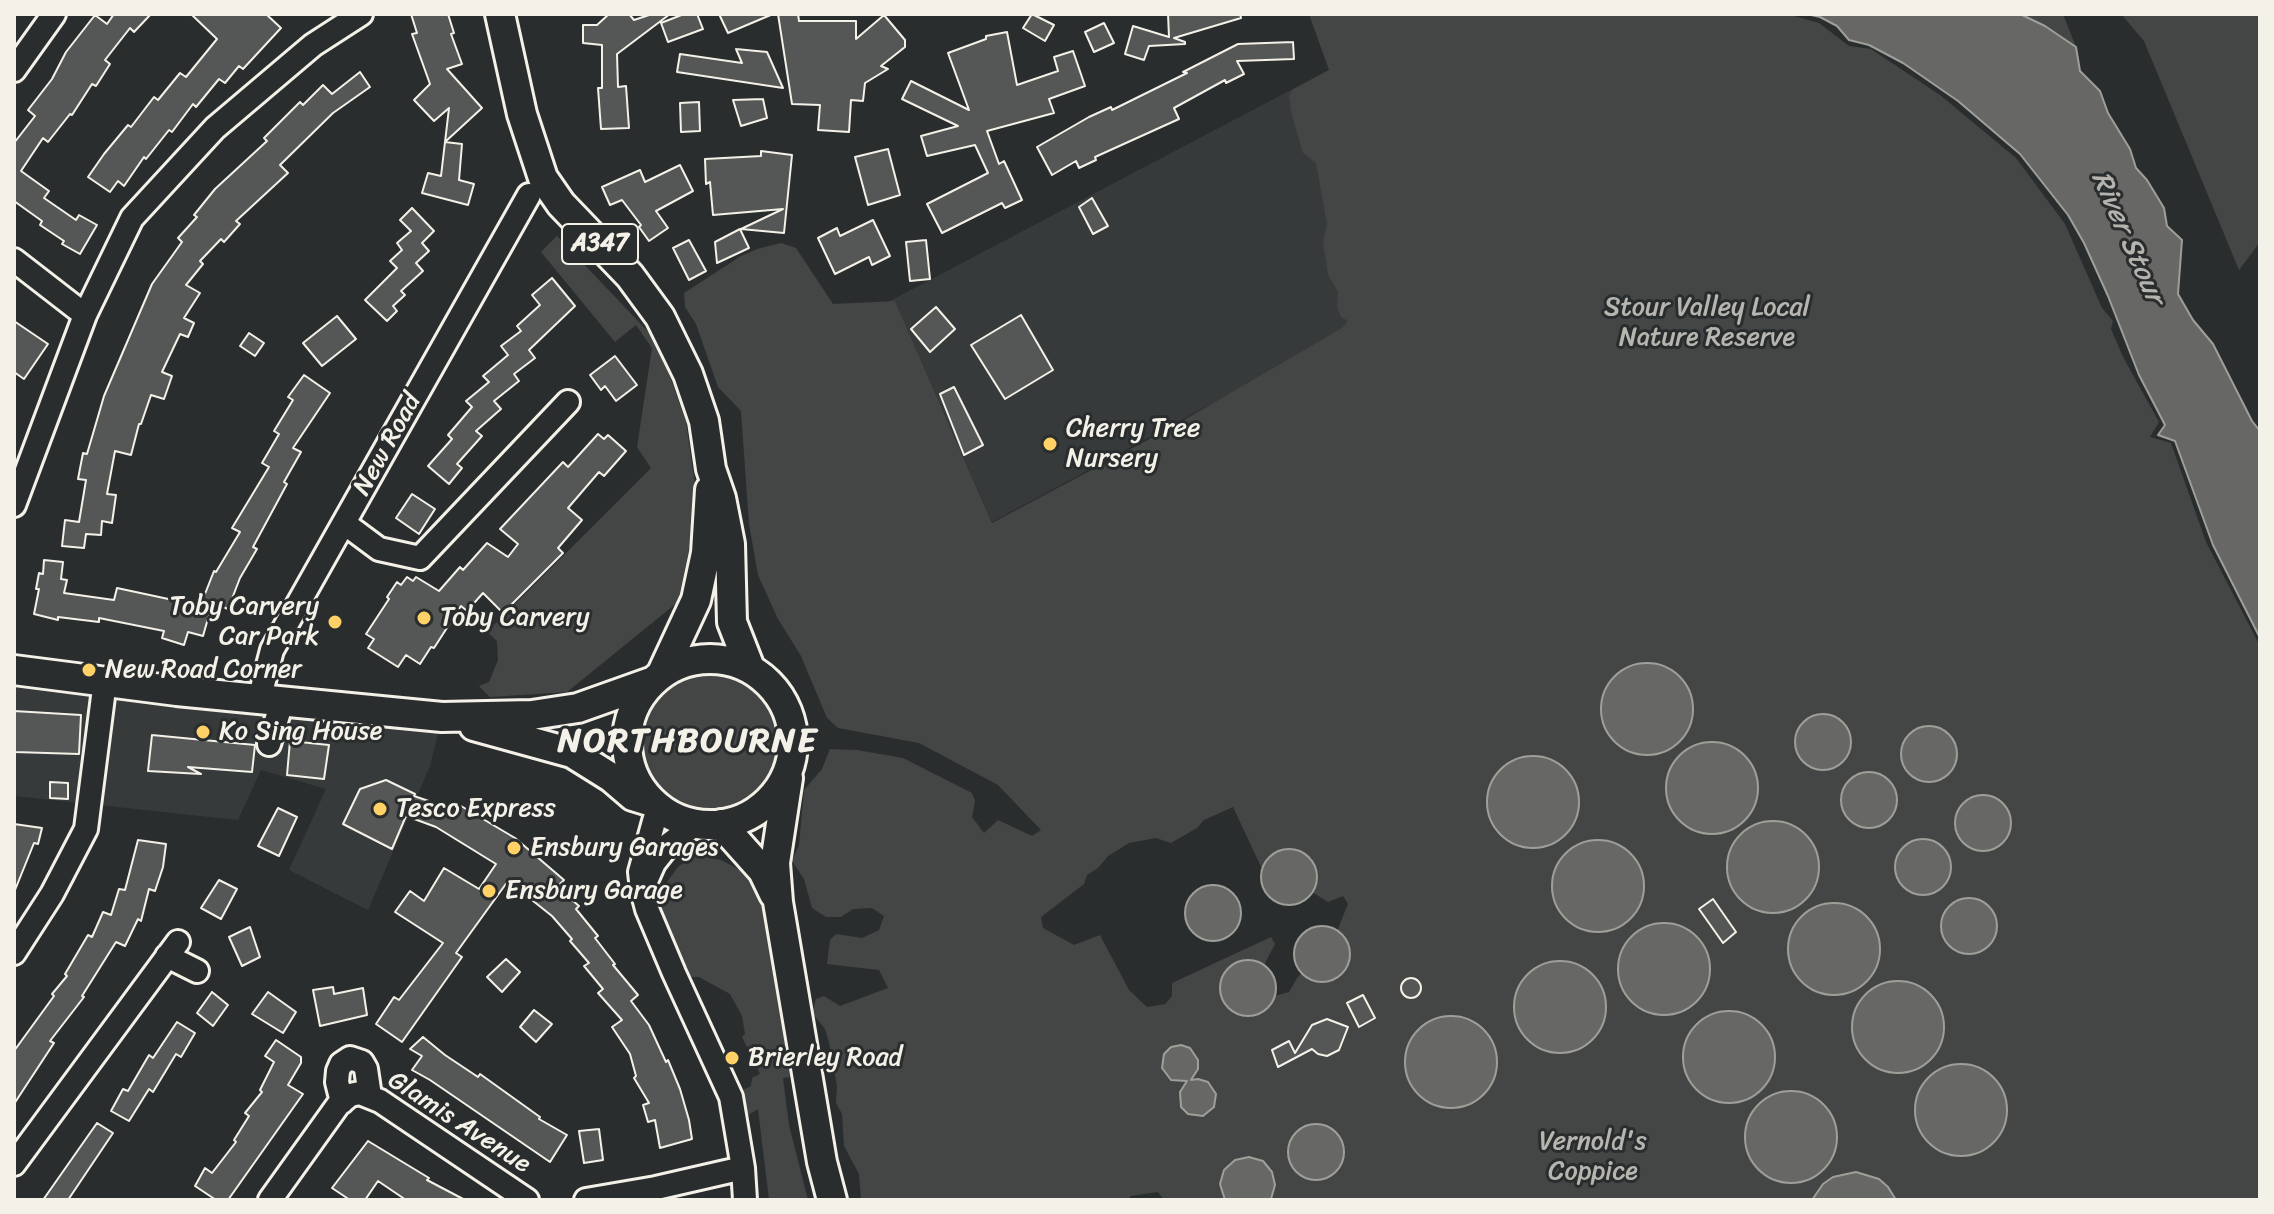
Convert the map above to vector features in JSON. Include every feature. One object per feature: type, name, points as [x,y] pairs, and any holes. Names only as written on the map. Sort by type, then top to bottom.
[{"type":"main road","name":"A347","points":[[500,14],[522,114],[543,178],[561,204],[630,276],[660,317],[692,386],[704,421],[711,469],[721,498],[730,544],[732,622],[750,668]]},
{"type":"main road","name":"A347","points":[[657,677],[696,600],[706,553],[711,469]]},
{"type":"main road","points":[[14,670],[271,701],[442,717],[532,715],[578,708],[657,677],[683,662],[706,658],[729,660],[750,668],[769,682],[783,701],[792,723],[793,746],[775,863],[778,902],[822,1162],[832,1200]]},
{"type":"main road","points":[[655,805],[640,788],[631,771],[627,733],[639,697],[657,677]]},
{"type":"main road","points":[[442,717],[572,753],[612,778],[633,796],[682,820],[708,824],[743,818],[763,806],[779,790],[789,769]]},
{"type":"main road","points":[[708,824],[763,871],[778,902]]},
{"type":"street","points":[[14,70],[54,14]]},
{"type":"street","points":[[14,505],[85,315],[132,218],[205,139],[313,45],[361,14]]},
{"type":"street","name":"New Road","points":[[269,744],[272,650],[529,195]]},
{"type":"street","points":[[14,260],[85,315]]},
{"type":"street","points":[[344,523],[379,549],[420,558],[568,402]]},
{"type":"street","points":[[14,953],[52,894],[86,829],[105,681]]},
{"type":"street","points":[[655,805],[640,872],[642,890],[674,973],[731,1097],[745,1200]]},
{"type":"street","points":[[642,890],[654,863],[669,844],[708,824]]},
{"type":"street","points":[[14,1164],[173,949],[197,971]]},
{"type":"street","points":[[270,1200],[342,1102],[337,1082],[341,1064],[350,1058],[362,1062],[370,1096]]},
{"type":"street","name":"Glamis Avenue","points":[[342,1102],[350,1095],[360,1093],[380,1101],[527,1200]]},
{"type":"street","points":[[586,1200],[648,1194],[743,1168]]},
{"type":"shaded area","name":"Cherry Tree Nursery","points":[[1325,72],[1365,321],[992,522],[895,301],[888,302]]},
{"type":"shaded area","points":[[14,670],[442,717],[430,766],[368,910],[289,870],[326,789],[261,770],[238,820],[14,796]]},
{"type":"green space","points":[[1309,14],[1787,14],[1819,23],[1849,46],[1871,49],[1940,95],[2016,158],[2065,224],[2102,308],[2113,321],[2111,329],[2123,357],[2159,422],[2150,437],[2171,443],[2206,542],[2260,646],[2260,1200],[1164,1200],[1158,1192],[1130,1196],[1130,1200],[861,1200],[859,1174],[844,1146],[842,1114],[836,1103],[837,1086],[829,1042],[825,1029],[812,1013],[816,999],[824,996],[840,1006],[888,988],[879,970],[827,964],[830,940],[836,934],[862,938],[879,930],[884,916],[872,908],[853,909],[841,917],[826,917],[812,908],[804,879],[792,861],[799,845],[804,790],[822,769],[830,749],[857,750],[903,758],[972,793],[975,801],[972,817],[984,833],[998,820],[1032,836],[1041,830],[998,785],[919,743],[838,728],[827,718],[801,656],[778,619],[758,575],[749,524],[741,411],[718,387],[696,324],[685,307],[684,293],[741,256],[781,243],[796,248],[833,304],[895,301],[992,523],[1172,427],[1342,328],[1348,321],[1341,317],[1337,308],[1338,292],[1328,275],[1323,242],[1327,224],[1316,163],[1303,153],[1289,96],[1292,90],[1329,70]],"holes":[[[1233,807],[1262,869],[1275,853],[1290,850],[1313,865],[1317,878],[1312,892],[1328,902],[1343,896],[1348,904],[1337,931],[1342,935],[1322,982],[1302,973],[1289,992],[1275,996],[1262,1012],[1234,1012],[1224,1002],[1257,962],[1264,965],[1275,944],[1271,937],[1172,983],[1172,996],[1165,1004],[1147,1007],[1129,990],[1100,935],[1074,945],[1043,928],[1041,917],[1084,884],[1087,875],[1108,856],[1129,843],[1156,838],[1171,843],[1197,828],[1204,820]]]},
{"type":"green space","points":[[2020,14],[2063,14],[2076,47],[2045,26]]},
{"type":"green space","points":[[2121,14],[2260,14],[2260,242],[2239,270],[2144,41]]},
{"type":"green space","points":[[557,236],[658,342],[686,422],[698,506],[678,602],[567,692],[490,697],[479,686],[489,682],[498,660],[497,641],[487,632],[651,468],[637,447],[652,348],[636,325],[615,342],[541,252]]},
{"type":"green space","points":[[708,672],[734,677],[757,692],[772,715],[777,741],[772,767],[757,790],[734,805],[708,810],[682,805],[659,790],[644,767],[639,741],[644,715],[659,692],[682,677]]},
{"type":"green space","points":[[698,855],[721,860],[738,869],[745,864],[762,896],[790,1077],[783,1078],[789,1125],[808,1200],[769,1200],[758,1109],[745,1117],[738,1093],[751,1086],[752,1078],[760,1074],[742,1037],[745,1034],[742,1016],[730,994],[699,977],[684,977],[648,901],[652,888],[667,882],[678,867]]},
{"type":"water","name":"River Stour","points":[[1807,14],[2020,14],[2076,47],[2080,71],[2100,91],[2108,113],[2130,149],[2136,168],[2164,208],[2167,226],[2182,240],[2178,294],[2193,320],[2213,344],[2260,431],[2260,638],[2213,545],[2175,441],[2158,435],[2165,425],[2139,375],[2084,243],[2068,215],[2020,154],[1958,101],[1903,63],[1869,45],[1849,40],[1837,26]]},
{"type":"water","points":[[1647,663],[1664,667],[1679,677],[1689,692],[1693,709],[1689,726],[1679,741],[1664,751],[1647,755],[1630,751],[1615,741],[1605,726],[1601,709],[1605,692],[1615,677],[1630,667]]},
{"type":"water","points":[[1823,714],[1843,722],[1851,742],[1843,762],[1823,770],[1803,762],[1795,742],[1803,722]]},
{"type":"water","points":[[1929,726],[1949,734],[1957,754],[1949,774],[1929,782],[1909,774],[1901,754],[1909,734]]},
{"type":"water","points":[[1712,742],[1729,746],[1744,756],[1754,771],[1758,788],[1754,805],[1744,820],[1729,830],[1712,834],[1695,830],[1680,820],[1670,805],[1666,788],[1670,771],[1680,756],[1695,746]]},
{"type":"water","points":[[1533,756],[1550,760],[1565,770],[1575,785],[1579,802],[1575,819],[1565,834],[1550,844],[1533,848],[1516,844],[1501,834],[1491,819],[1487,802],[1491,785],[1501,770],[1516,760]]},
{"type":"water","points":[[1869,772],[1889,780],[1897,800],[1889,820],[1869,828],[1849,820],[1841,800],[1849,780]]},
{"type":"water","points":[[1983,795],[2003,803],[2011,823],[2003,843],[1983,851],[1963,843],[1955,823],[1963,803]]},
{"type":"water","points":[[1773,821],[1790,825],[1805,835],[1815,850],[1819,867],[1815,884],[1805,899],[1790,909],[1773,913],[1756,909],[1741,899],[1731,884],[1727,867],[1731,850],[1741,835],[1756,825]]},
{"type":"water","points":[[1923,839],[1943,847],[1951,867],[1943,887],[1923,895],[1903,887],[1895,867],[1903,847]]},
{"type":"water","points":[[1598,840],[1615,844],[1630,854],[1640,869],[1644,886],[1640,903],[1630,918],[1615,928],[1598,932],[1581,928],[1566,918],[1556,903],[1552,886],[1556,869],[1566,854],[1581,844]]},
{"type":"water","points":[[1289,849],[1309,857],[1317,877],[1309,897],[1289,905],[1269,897],[1261,877],[1269,857]]},
{"type":"water","points":[[1213,885],[1233,893],[1241,913],[1233,933],[1213,941],[1193,933],[1185,913],[1193,893]]},
{"type":"water","points":[[1969,898],[1989,906],[1997,926],[1989,946],[1969,954],[1949,946],[1941,926],[1949,906]]},
{"type":"water","points":[[1834,903],[1851,907],[1866,917],[1876,932],[1880,949],[1876,966],[1866,981],[1851,991],[1834,995],[1817,991],[1802,981],[1792,966],[1788,949],[1792,932],[1802,917],[1817,907]]},
{"type":"water","points":[[1664,923],[1681,927],[1696,937],[1706,952],[1710,969],[1706,986],[1696,1001],[1681,1011],[1664,1015],[1647,1011],[1632,1001],[1622,986],[1618,969],[1622,952],[1632,937],[1647,927]]},
{"type":"water","points":[[1322,926],[1342,934],[1350,954],[1342,974],[1322,982],[1302,974],[1294,954],[1302,934]]},
{"type":"water","points":[[1248,960],[1268,968],[1276,988],[1268,1008],[1248,1016],[1228,1008],[1220,988],[1228,968]]},
{"type":"water","points":[[1560,961],[1577,965],[1592,975],[1602,990],[1606,1007],[1602,1024],[1592,1039],[1577,1049],[1560,1053],[1543,1049],[1528,1039],[1518,1024],[1514,1007],[1518,990],[1528,975],[1543,965]]},
{"type":"water","points":[[1898,981],[1915,985],[1930,995],[1940,1010],[1944,1027],[1940,1044],[1930,1059],[1915,1069],[1898,1073],[1881,1069],[1866,1059],[1856,1044],[1852,1027],[1856,1010],[1866,995],[1881,985]]},
{"type":"water","points":[[1729,1011],[1746,1015],[1761,1025],[1771,1040],[1775,1057],[1771,1074],[1761,1089],[1746,1099],[1729,1103],[1712,1099],[1697,1089],[1687,1074],[1683,1057],[1687,1040],[1697,1025],[1712,1015]]},
{"type":"water","points":[[1451,1016],[1468,1020],[1483,1030],[1493,1045],[1497,1062],[1493,1079],[1483,1094],[1468,1104],[1451,1108],[1434,1104],[1419,1094],[1409,1079],[1405,1062],[1409,1045],[1419,1030],[1434,1020]]},
{"type":"water","points":[[1181,1045],[1190,1048],[1198,1060],[1198,1069],[1191,1080],[1208,1082],[1216,1094],[1214,1107],[1203,1116],[1188,1114],[1181,1107],[1180,1092],[1187,1081],[1171,1080],[1162,1068],[1164,1054],[1171,1047]]},
{"type":"water","points":[[1961,1064],[1978,1068],[1993,1078],[2003,1093],[2007,1110],[2003,1127],[1993,1142],[1978,1152],[1961,1156],[1944,1152],[1929,1142],[1919,1127],[1915,1110],[1919,1093],[1929,1078],[1944,1068]]},
{"type":"water","points":[[1791,1091],[1808,1095],[1823,1105],[1833,1120],[1837,1137],[1833,1154],[1823,1169],[1808,1179],[1791,1183],[1774,1179],[1759,1169],[1749,1154],[1745,1137],[1749,1120],[1759,1105],[1774,1095]]},
{"type":"water","points":[[1316,1124],[1336,1132],[1344,1152],[1336,1172],[1316,1180],[1296,1172],[1288,1152],[1296,1132]]},
{"type":"water","points":[[1249,1157],[1263,1161],[1272,1172],[1275,1185],[1271,1199],[1225,1200],[1220,1184],[1224,1170],[1235,1160]]},
{"type":"water","points":[[1856,1172],[1879,1179],[1896,1200],[1812,1200],[1823,1184],[1833,1177]]},
{"type":"building","points":[[114,14],[151,14],[134,32],[130,28],[105,60],[110,64],[96,86],[92,84],[72,115],[48,142],[43,138],[21,171],[49,191],[44,198],[76,220],[79,215],[97,225],[80,254],[62,244],[64,241],[40,225],[42,221],[14,201],[14,143],[35,116],[28,110],[52,79],[66,52],[95,15],[107,24]]},
{"type":"building","points":[[191,14],[266,14],[281,28],[243,69],[239,66],[225,83],[219,79],[196,107],[193,104],[172,132],[169,130],[146,159],[144,157],[124,186],[118,181],[110,192],[88,177],[104,154],[128,125],[131,127],[154,97],[158,100],[180,73],[186,77],[217,39]]},
{"type":"building","points":[[411,14],[448,14],[454,33],[451,34],[462,64],[447,69],[482,108],[445,142],[449,108],[434,121],[414,100],[430,84],[412,34],[417,33]]},
{"type":"building","points":[[609,14],[629,14],[634,20],[652,14],[670,14],[617,54],[618,87],[626,86],[629,128],[601,129],[598,88],[602,88],[602,45],[583,43],[583,25],[597,25]]},
{"type":"building","points":[[684,14],[697,14],[703,29],[668,42],[661,23]]},
{"type":"building","points":[[719,14],[773,14],[728,33]]},
{"type":"building","points":[[778,14],[798,14],[799,21],[856,21],[856,39],[884,15],[905,40],[905,47],[881,66],[888,69],[865,83],[863,101],[851,100],[849,132],[818,130],[820,105],[792,104]]},
{"type":"building","points":[[1032,14],[1054,25],[1045,41],[1023,28]]},
{"type":"building","points":[[1168,14],[1240,14],[1241,18],[1174,38],[1185,44],[1149,46],[1144,60],[1125,54],[1133,26],[1169,37]]},
{"type":"building","points":[[1104,23],[1114,43],[1094,52],[1085,32]]},
{"type":"building","points":[[1007,32],[1017,85],[1058,71],[1054,57],[1073,51],[1085,86],[1049,99],[1054,113],[987,131],[999,164],[1004,161],[1022,200],[1005,208],[1002,203],[942,233],[927,204],[988,173],[975,145],[927,156],[921,136],[958,126],[902,99],[911,81],[969,110],[948,53],[986,39],[986,36]]},
{"type":"building","points":[[1293,42],[1294,59],[1237,61],[1244,74],[1226,83],[1225,80],[1174,108],[1179,119],[1095,157],[1096,160],[1079,168],[1076,161],[1052,175],[1037,147],[1089,117],[1111,107],[1112,110],[1238,44]]},
{"type":"building","points":[[736,49],[767,52],[783,88],[677,72],[680,54],[742,63]]},
{"type":"building","points":[[360,72],[370,87],[333,113],[280,165],[288,173],[236,221],[240,224],[224,242],[221,239],[200,261],[203,264],[186,285],[200,293],[184,318],[194,323],[188,337],[180,334],[162,372],[172,376],[164,399],[151,395],[131,455],[115,451],[107,494],[116,495],[112,523],[102,521],[101,535],[86,534],[84,548],[62,546],[65,520],[79,522],[86,480],[78,479],[83,453],[87,454],[104,396],[152,284],[182,242],[178,238],[197,217],[194,215],[215,189],[267,141],[264,138],[300,102],[303,105],[323,85],[332,94]]},
{"type":"building","points":[[763,99],[767,118],[741,126],[733,100]]},
{"type":"building","points":[[699,102],[700,131],[681,132],[680,103]]},
{"type":"building","points":[[445,142],[462,144],[459,180],[474,184],[468,205],[422,193],[428,173],[441,176]]},
{"type":"building","points":[[888,149],[900,195],[868,205],[855,157]]},
{"type":"building","points":[[761,151],[792,155],[784,233],[741,229],[783,209],[713,215],[710,182],[706,184],[705,159],[761,156]]},
{"type":"building","points":[[680,165],[693,191],[656,211],[668,228],[649,241],[622,200],[610,205],[602,187],[640,170],[645,182]]},
{"type":"building","points":[[1092,198],[1108,226],[1093,234],[1079,207]]},
{"type":"building","points":[[412,208],[434,231],[422,243],[429,251],[416,263],[423,271],[401,291],[405,295],[393,306],[397,311],[387,321],[365,300],[397,268],[390,261],[402,250],[397,243],[411,231],[400,220]]},
{"type":"building","points":[[873,220],[890,256],[872,265],[869,257],[835,274],[818,238],[837,228],[840,236]]},
{"type":"building","points":[[740,229],[749,248],[717,263],[715,242]]},
{"type":"building","points":[[689,240],[706,271],[689,280],[673,248]]},
{"type":"building","points":[[926,240],[930,279],[910,281],[906,242]]},
{"type":"building","points":[[552,278],[575,306],[529,350],[535,358],[514,374],[519,381],[494,401],[501,409],[476,431],[482,436],[457,464],[462,468],[449,484],[428,466],[452,439],[448,435],[472,407],[466,401],[489,382],[483,376],[508,355],[501,346],[521,331],[517,326],[540,305],[532,295]]},
{"type":"building","points":[[936,307],[955,329],[930,352],[911,329]]},
{"type":"building","points":[[1021,315],[1053,370],[1005,399],[971,345]]},
{"type":"building","points":[[337,316],[356,339],[322,366],[303,343]]},
{"type":"building","points":[[14,321],[48,344],[24,379],[14,372]]},
{"type":"building","points":[[249,333],[264,343],[255,356],[240,346]]},
{"type":"building","points":[[615,356],[637,385],[616,401],[605,386],[601,390],[590,375]]},
{"type":"building","points":[[304,375],[330,393],[293,448],[301,452],[253,547],[257,549],[240,578],[228,609],[203,599],[214,571],[240,532],[232,528],[269,467],[262,463],[279,434],[274,431],[293,400],[288,397]]},
{"type":"building","points":[[954,387],[983,445],[964,455],[940,394]]},
{"type":"building","points":[[598,434],[604,439],[608,435],[626,451],[604,476],[599,472],[568,508],[582,520],[558,548],[563,553],[503,613],[483,593],[467,611],[461,606],[420,664],[406,655],[398,667],[368,648],[374,639],[366,634],[397,582],[401,585],[407,577],[413,581],[416,577],[439,591],[487,543],[508,557],[518,544],[500,529],[563,462],[568,467]]},
{"type":"building","points":[[412,494],[435,509],[419,534],[396,518]]},
{"type":"building","points":[[44,560],[63,562],[61,579],[67,580],[64,593],[114,600],[117,588],[173,600],[174,597],[211,608],[203,636],[188,632],[184,645],[162,638],[164,631],[99,618],[99,622],[58,617],[58,620],[34,614],[39,589],[36,589],[39,573],[43,574]]},
{"type":"building","points":[[14,711],[81,715],[79,754],[14,752]]},
{"type":"building","points":[[152,735],[255,745],[252,772],[188,767],[201,774],[148,771]]},
{"type":"building","points":[[290,741],[329,745],[324,779],[287,775]]},
{"type":"building","points":[[386,780],[414,796],[452,809],[456,803],[515,838],[564,880],[557,887],[579,906],[576,909],[598,936],[595,938],[638,995],[631,1001],[649,1025],[666,1062],[668,1060],[680,1089],[692,1139],[660,1148],[655,1120],[648,1122],[643,1105],[649,1103],[634,1078],[630,1054],[612,1027],[622,1020],[598,993],[603,989],[584,966],[589,963],[570,941],[572,939],[552,916],[508,881],[456,953],[462,957],[402,1042],[376,1024],[394,997],[399,1000],[443,943],[395,912],[410,891],[424,901],[444,868],[479,889],[496,864],[436,827],[406,816],[392,849],[343,824],[360,789]]},
{"type":"building","points":[[50,782],[68,783],[68,799],[50,798]]},
{"type":"building","points":[[278,808],[297,817],[279,856],[258,846]]},
{"type":"building","points":[[14,824],[42,828],[38,844],[34,843],[15,890]]},
{"type":"building","points":[[138,840],[166,844],[163,867],[155,891],[149,889],[141,921],[138,919],[125,946],[116,942],[84,997],[50,1041],[54,1043],[14,1104],[14,1051],[67,976],[65,974],[88,935],[92,937],[103,912],[111,915],[119,889],[125,890]]},
{"type":"building","points":[[219,880],[237,889],[221,919],[201,908]]},
{"type":"building","points":[[1713,899],[1736,932],[1723,943],[1699,909]]},
{"type":"building","points":[[250,927],[260,957],[242,966],[229,937]]},
{"type":"building","points":[[506,959],[520,972],[502,992],[487,977]]},
{"type":"building","points":[[1411,978],[1418,981],[1421,988],[1418,995],[1411,998],[1404,995],[1401,988],[1404,981]]},
{"type":"building","points":[[333,987],[334,994],[363,988],[367,1015],[320,1026],[313,990]]},
{"type":"building","points":[[212,992],[228,1005],[213,1026],[197,1013]]},
{"type":"building","points":[[268,992],[296,1012],[283,1033],[252,1014]]},
{"type":"building","points":[[1363,995],[1375,1018],[1359,1027],[1347,1003]]},
{"type":"building","points":[[534,1010],[552,1024],[536,1042],[520,1027]]},
{"type":"building","points":[[1327,1019],[1348,1027],[1339,1050],[1327,1056],[1312,1049],[1278,1067],[1272,1050],[1289,1041],[1295,1053],[1312,1025]]},
{"type":"building","points":[[177,1022],[195,1033],[181,1057],[176,1054],[153,1092],[149,1089],[129,1121],[111,1111],[123,1089],[128,1091],[149,1055],[153,1058]]},
{"type":"building","points":[[423,1037],[478,1077],[480,1074],[539,1119],[567,1135],[550,1162],[412,1070],[422,1056],[410,1049]]},
{"type":"building","points":[[276,1040],[301,1057],[301,1063],[288,1085],[303,1094],[228,1200],[216,1200],[195,1186],[205,1168],[212,1173],[236,1142],[234,1140],[249,1116],[245,1113],[262,1092],[260,1090],[274,1062],[265,1056]]},
{"type":"building","points":[[97,1123],[113,1133],[68,1200],[43,1200]]},
{"type":"building","points":[[599,1129],[603,1160],[584,1163],[579,1131]]},
{"type":"building","points":[[368,1141],[429,1178],[427,1180],[465,1200],[406,1200],[378,1181],[365,1200],[350,1200],[332,1188]]},
{"type":"place","name":"Cherry Tree Nursery","points":[[1050,444]]},
{"type":"place","name":"Toby Carvery","points":[[424,618]]},
{"type":"place","name":"Toby Carvery Car Park","points":[[335,622]]},
{"type":"place","name":"New Road Corner","points":[[89,670]]},
{"type":"place","name":"Ko Sing House","points":[[203,732]]},
{"type":"place","name":"Tesco Express","points":[[380,809]]},
{"type":"place","name":"Ensbury Garages","points":[[514,848]]},
{"type":"place","name":"Ensbury Garage","points":[[489,891]]},
{"type":"place","name":"Brierley Road","points":[[732,1058]]},
{"type":"district","name":"NORTHBOURNE","points":[[688,742]]},
{"type":"park label","name":"Stour Valley Local Nature Reserve","points":[[1707,323]]},
{"type":"park label","name":"Vernold's Coppice","points":[[1593,1157]]}]
